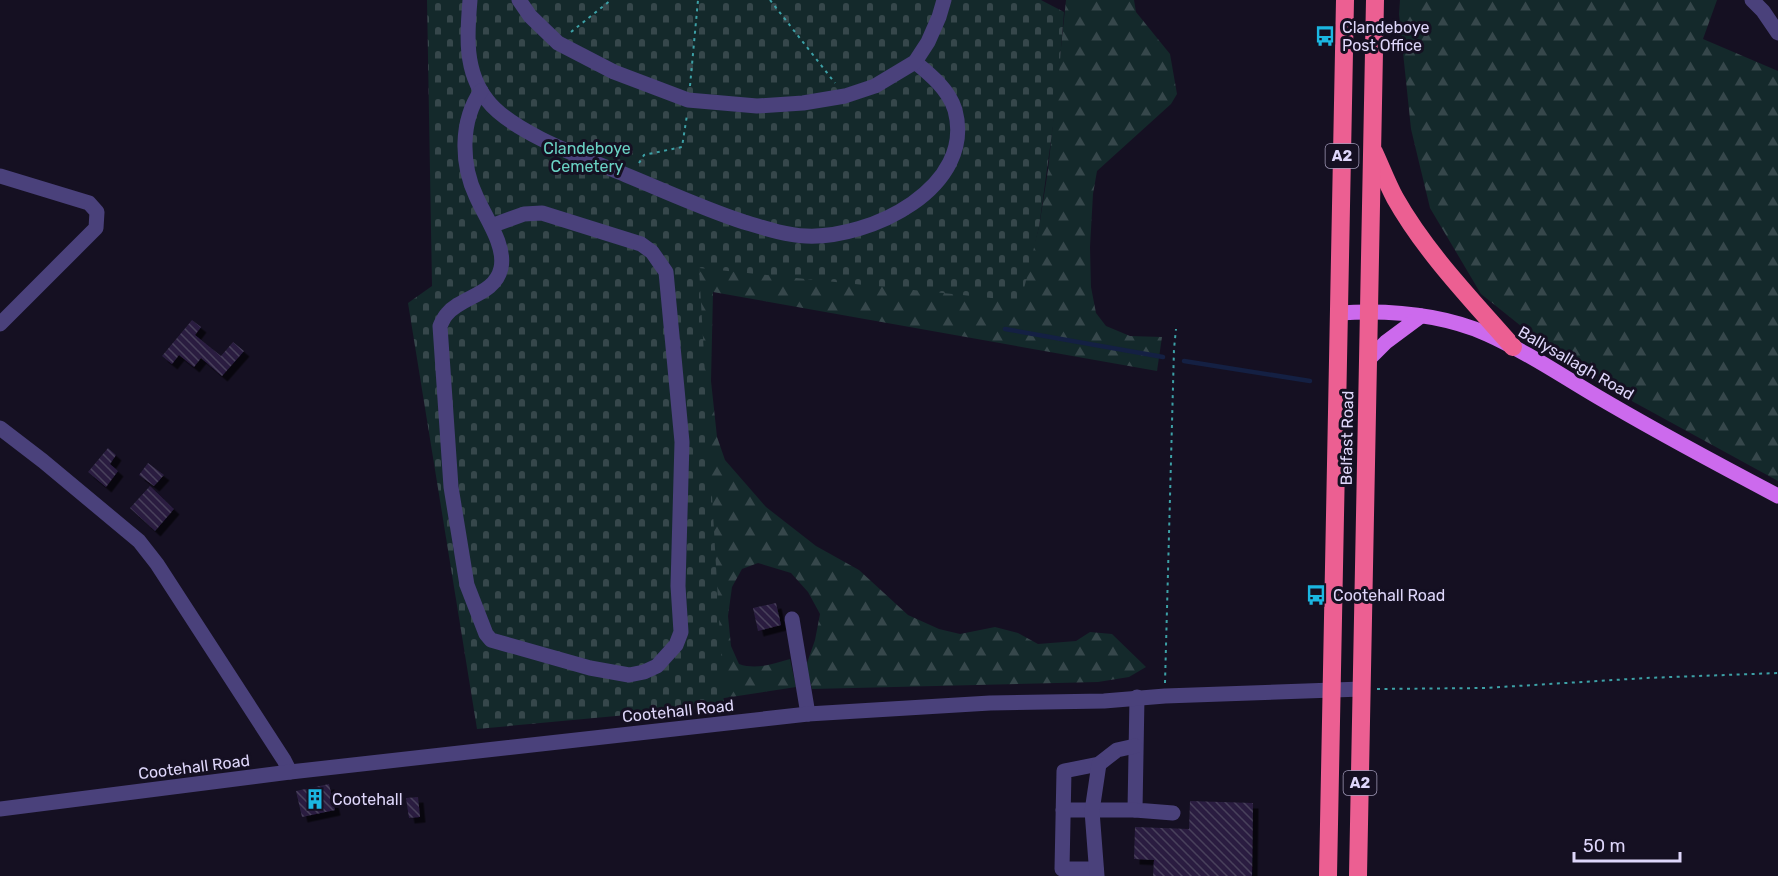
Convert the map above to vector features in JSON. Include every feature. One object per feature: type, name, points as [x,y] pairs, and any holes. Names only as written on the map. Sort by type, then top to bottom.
[{"type":"highway","name":"Belfast Road","points":[[1328,876],[1345,0]]},
{"type":"highway","name":"Belfast Road","points":[[1358,876],[1375,0]]},
{"type":"highway","points":[[1372,148],[1396,199],[1416,230],[1441,263],[1513,347]]},
{"type":"main road","name":"Ballysallagh Road","points":[[1340,313],[1368,311],[1421,316],[1451,322],[1486,334],[1778,496]]},
{"type":"main road","points":[[1368,360],[1386,342],[1421,316]]},
{"type":"street","points":[[471,0],[468,54],[476,82],[487,101],[502,116],[532,134],[714,212],[771,230],[806,236],[861,229],[909,206],[938,183],[955,150],[958,129],[955,108],[938,81],[915,62]]},
{"type":"street","points":[[519,0],[530,16],[558,43],[614,72],[688,100],[757,105],[803,103],[845,96],[875,86],[915,62],[932,34],[944,0]]},
{"type":"street","points":[[1752,0],[1778,33]]},
{"type":"street","points":[[481,91],[470,116],[465,154],[468,177],[501,250],[501,266],[498,278],[492,285],[447,313],[440,326],[448,464],[467,585],[486,634],[491,640],[590,668],[629,675],[644,672],[657,666],[666,657],[676,645],[681,632],[678,586],[682,442],[666,272],[652,252],[641,244],[542,213],[524,214],[491,226]]},
{"type":"street","points":[[0,176],[89,203],[97,212],[96,228],[0,324]]},
{"type":"street","points":[[0,428],[139,541],[157,564],[290,772]]},
{"type":"street","points":[[792,620],[808,714]]},
{"type":"street","name":"Cootehall Road","points":[[0,809],[290,772],[808,714],[990,703],[1104,701],[1165,696],[1362,689]]},
{"type":"street","points":[[1135,810],[1137,698]]},
{"type":"street","points":[[1099,764],[1092,810],[1096,873],[1062,869],[1064,771],[1099,764],[1117,750],[1135,746]]},
{"type":"street","points":[[1063,810],[1135,810],[1173,813]]},
{"type":"path","points":[[558,43],[610,0]]},
{"type":"path","points":[[770,0],[845,96]]},
{"type":"path","points":[[1165,696],[1176,329]]},
{"type":"path","points":[[1362,689],[1485,688],[1778,673]]},
{"type":"green space","name":"Clandeboye Cemetery","points":[[427,0],[1041,0],[1064,12],[1057,97],[1039,227],[1021,301],[699,268],[724,706],[477,729],[408,303],[432,286]]},
{"type":"green space","points":[[1066,0],[1134,0],[1136,12],[1170,54],[1177,94],[1171,104],[1097,171],[1093,194],[1090,247],[1091,287],[1096,313],[1106,326],[1130,336],[1162,337],[1157,371],[713,292],[711,381],[717,437],[725,460],[766,507],[816,546],[859,570],[908,615],[939,629],[960,634],[995,627],[1018,633],[1038,644],[1076,641],[1090,632],[1112,634],[1146,667],[1129,677],[1098,682],[812,689],[806,666],[815,640],[820,614],[808,592],[791,573],[758,563],[742,569],[732,587],[728,616],[731,646],[739,664],[745,666],[764,666],[790,659],[796,687],[698,702],[484,112],[1031,256],[1039,227],[1048,170]]},
{"type":"green space","points":[[1400,0],[1717,0],[1703,39],[1778,71],[1778,481],[1577,371],[1481,294],[1430,208],[1411,129],[1399,14]]},
{"type":"building","points":[[192,320],[201,327],[195,335],[221,356],[233,342],[244,351],[222,376],[201,358],[194,367],[179,355],[172,364],[162,356]]},
{"type":"building","points":[[108,448],[116,455],[110,464],[118,471],[106,487],[88,472]]},
{"type":"building","points":[[148,463],[164,475],[154,486],[139,475]]},
{"type":"building","points":[[150,486],[174,509],[155,531],[130,508]]},
{"type":"building","points":[[776,603],[781,625],[758,631],[753,608]]},
{"type":"building","name":"Cootehall","points":[[329,784],[335,810],[302,817],[296,791]]},
{"type":"building","points":[[418,797],[420,817],[409,818],[406,798]]},
{"type":"building","points":[[1190,801],[1253,803],[1252,876],[1153,876],[1154,860],[1134,859],[1135,827],[1189,829]]},
{"type":"waterway","points":[[1005,329],[1163,357]]},
{"type":"waterway","points":[[1184,361],[1310,381]]},
{"type":"place","name":"Clandeboye Post Office","points":[[1325,36]]},
{"type":"place","name":"Cootehall Road","points":[[1316,595]]},
{"type":"place","name":"Cootehall","points":[[315,799]]}]
